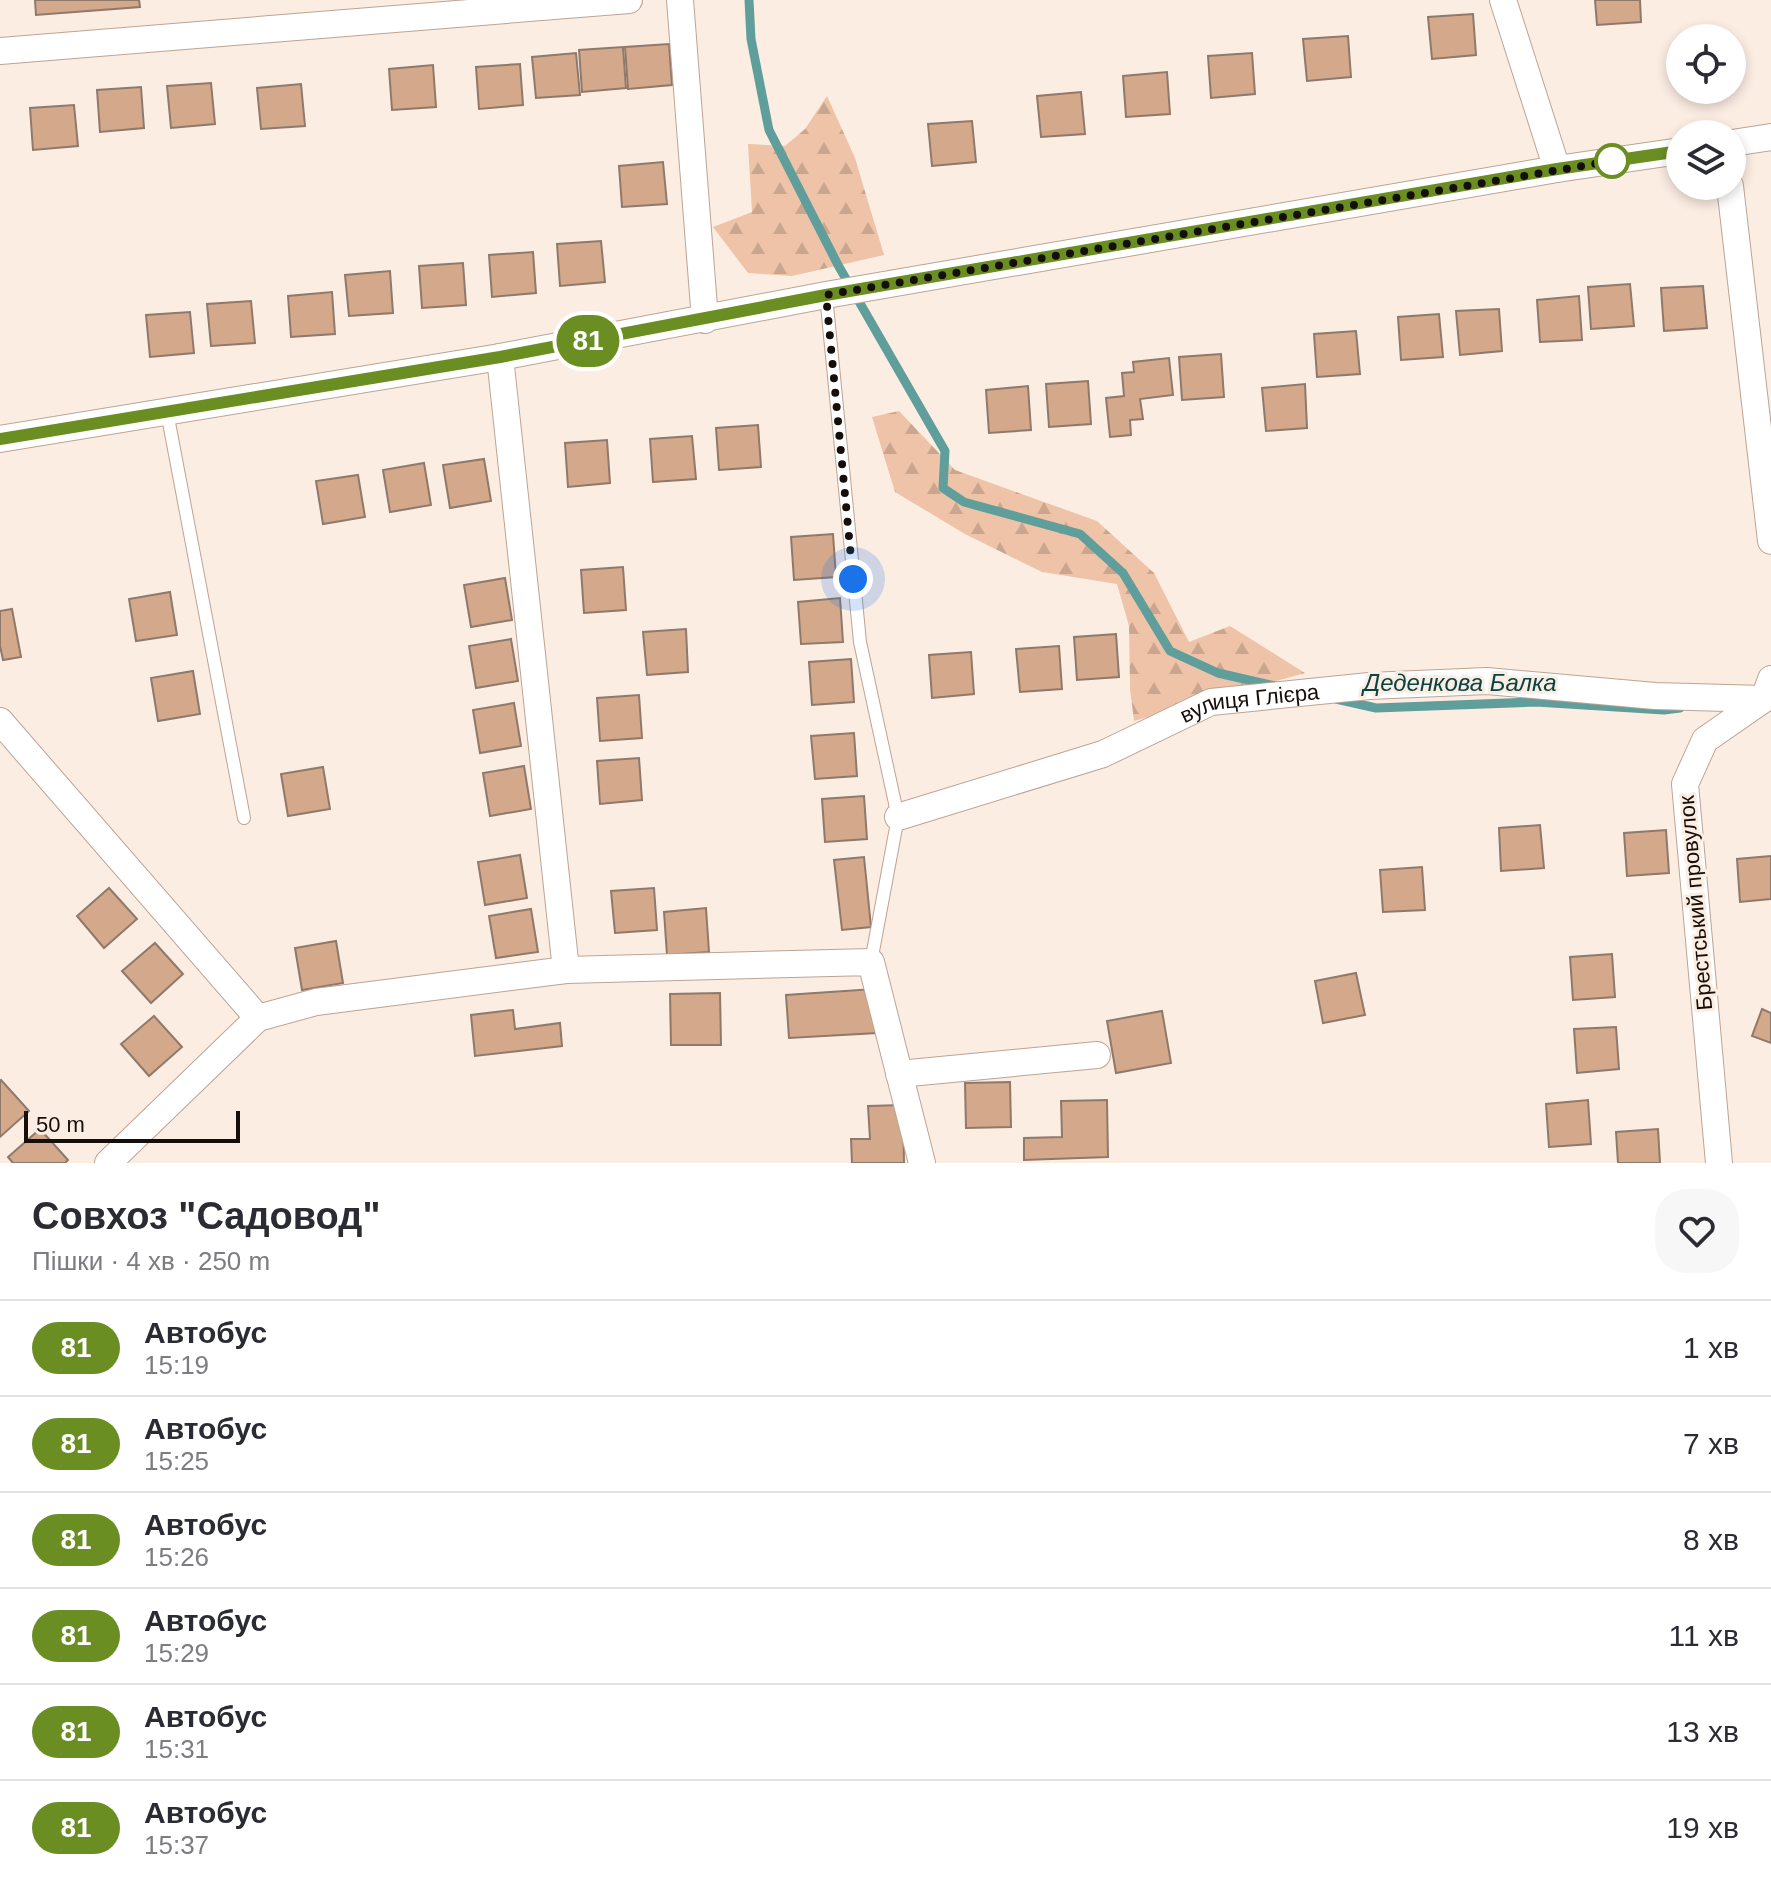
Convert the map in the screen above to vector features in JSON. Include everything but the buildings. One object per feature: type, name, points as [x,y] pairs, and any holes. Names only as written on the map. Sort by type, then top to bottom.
[{"type":"street","points":[[0,51],[629,0]]},
{"type":"street","points":[[680,0],[705,320]]},
{"type":"street","points":[[1503,0],[1557,169]]},
{"type":"street","points":[[1746,141],[1771,137]]},
{"type":"street","points":[[0,439],[500,357],[826,295],[1557,169],[1666,153]]},
{"type":"street","points":[[1732,200],[1771,541]]},
{"type":"street","points":[[500,357],[566,970]]},
{"type":"street","name":"вулиця Глієра","points":[[898,817],[1103,754],[1211,702],[1369,686],[1487,681],[1655,696],[1768,689]]},
{"type":"street","name":"Брестський провулок","points":[[1719,1163],[1685,784],[1705,740],[1768,689]]},
{"type":"street","points":[[0,721],[258,1018]]},
{"type":"street","points":[[108,1163],[258,1018],[316,1002],[566,970],[871,962],[922,1163]]},
{"type":"street","points":[[899,1074],[1097,1055]]},
{"type":"lane","points":[[826,295],[860,642],[898,817],[871,962]]},
{"type":"lane","points":[[167,412],[244,818]]},
{"type":"green space","points":[[827,96],[855,158],[884,255],[792,276],[748,273],[713,227],[752,212],[748,144],[785,146],[805,129]]},
{"type":"green space","points":[[899,411],[955,470],[1097,521],[1154,573],[1189,642],[1230,626],[1305,673],[1134,721],[1129,626],[1117,584],[1042,572],[965,534],[895,492],[872,417]]},
{"type":"waterway","name":"Деденкова Балка","points":[[749,0],[751,39],[769,130],[838,265],[945,451],[943,488],[964,502],[1080,534],[1123,573],[1170,651],[1218,673],[1275,686]]},
{"type":"waterway","name":"Деденкова Балка","points":[[1336,699],[1376,708],[1536,702],[1664,710],[1680,708]]},
{"type":"bus line","name":"81","points":[[0,439],[500,357],[826,295],[1557,169],[1666,153]]},
{"type":"route","points":[[853,579],[826,295],[1612,161]]}]
